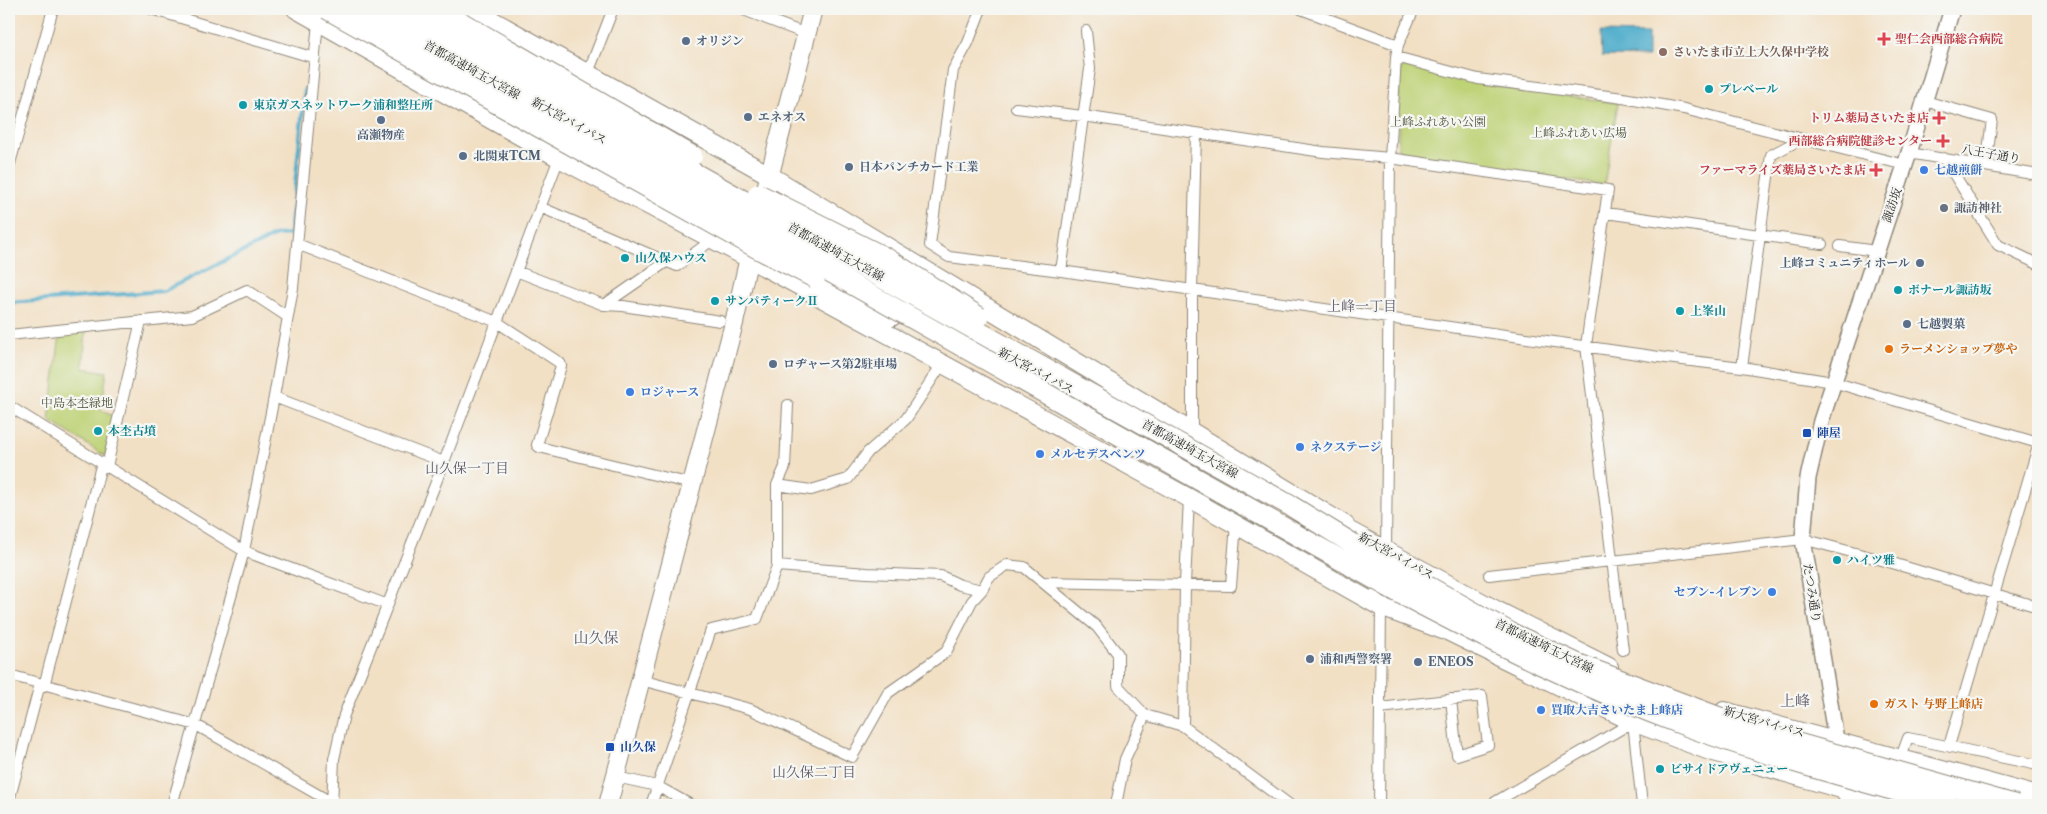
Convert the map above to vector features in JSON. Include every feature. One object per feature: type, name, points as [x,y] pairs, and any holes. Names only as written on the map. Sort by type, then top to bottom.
[{"type":"highway","points":[[296,9],[322,16],[754,246],[933,337],[971,350]]},
{"type":"highway","name":"新大宮バイパス","points":[[364,9],[722,200],[399,9]]},
{"type":"highway","name":"首都高速埼玉大宮線","points":[[364,9],[1403,595],[1506,649],[1684,725],[1834,774],[1948,805]]},
{"type":"highway","name":"首都高速埼玉大宮線","points":[[399,9],[1291,506],[1503,628],[1578,664],[1761,733],[2016,805]]},
{"type":"highway","points":[[438,9],[743,186],[886,258],[989,324],[1214,454],[1291,506]]},
{"type":"highway","points":[[472,9],[769,175],[1379,546]]},
{"type":"highway","points":[[608,805],[734,323],[748,258],[813,9]]},
{"type":"highway","points":[[322,16],[559,158],[748,258],[1189,498],[1382,607],[1443,630]]},
{"type":"highway","name":"新大宮バイパス","points":[[1896,805],[1846,798],[1634,722],[1443,630],[1059,397],[786,236],[1065,386],[1379,546],[1575,651],[1678,696],[1836,743],[2038,796]]},
{"type":"main road","name":"諏訪坂","points":[[1833,382],[1907,159],[1952,9]]},
{"type":"main road","name":"たつみ通り","points":[[1833,382],[1813,450],[1808,478],[1804,539],[1846,798]]},
{"type":"street","points":[[9,164],[53,9]]},
{"type":"street","points":[[151,9],[314,58]]},
{"type":"street","points":[[588,73],[613,9]]},
{"type":"street","points":[[742,9],[806,34]]},
{"type":"street","points":[[981,9],[968,43],[953,70],[930,245],[949,257],[1061,270],[1192,291],[1742,367],[1833,382],[2038,443]]},
{"type":"street","points":[[1301,9],[1398,45]]},
{"type":"street","points":[[1379,546],[1387,317],[1390,158],[1396,57],[1398,45],[1414,9]]},
{"type":"street","points":[[172,805],[244,551],[274,397],[288,318],[297,244],[314,58],[322,16]]},
{"type":"street","points":[[1061,270],[1090,69],[1086,31]]},
{"type":"street","name":"八王子通り","points":[[1396,57],[1478,79],[1623,98],[1684,109],[1799,140],[1907,159],[1944,158],[2038,175]]},
{"type":"street","points":[[1925,101],[1992,120],[1986,166]]},
{"type":"street","points":[[1016,108],[1083,116],[1323,152],[1390,158],[1608,190],[1586,346],[1623,650]]},
{"type":"street","points":[[1192,432],[1192,291],[1196,133]]},
{"type":"street","points":[[1742,367],[1758,234],[1771,155],[1799,140]]},
{"type":"street","points":[[9,675],[196,725],[333,804],[334,759],[344,715],[444,462],[559,158]]},
{"type":"street","points":[[1944,158],[1998,245],[2038,264]]},
{"type":"street","points":[[540,207],[677,266],[712,240]]},
{"type":"street","points":[[1606,213],[1822,244]]},
{"type":"street","points":[[297,244],[497,322],[561,366],[537,445],[539,447],[692,484]]},
{"type":"street","points":[[1840,246],[1876,251]]},
{"type":"street","points":[[604,305],[666,262]]},
{"type":"street","points":[[516,271],[604,305],[623,306],[720,321]]},
{"type":"street","points":[[9,335],[192,316],[248,290],[288,318]]},
{"type":"street","points":[[9,801],[105,464],[141,321]]},
{"type":"street","points":[[778,485],[811,490],[848,479],[868,452],[906,419],[942,364]]},
{"type":"street","points":[[274,397],[444,462]]},
{"type":"street","points":[[651,805],[710,630],[757,620],[778,566],[778,485],[786,467],[788,405]]},
{"type":"street","points":[[9,406],[244,551],[388,604]]},
{"type":"street","points":[[1949,746],[2038,448]]},
{"type":"street","points":[[1183,726],[1185,584],[1189,498]]},
{"type":"street","points":[[1043,582],[1231,586],[1236,524]]},
{"type":"street","points":[[1489,575],[1804,539],[2038,607]]},
{"type":"street","points":[[641,680],[750,709],[852,757],[888,693],[946,652],[972,601],[982,590],[989,577],[1007,565],[1024,567],[1098,627],[1118,654],[1118,686],[1145,715],[1183,726],[1290,805]]},
{"type":"street","points":[[778,566],[867,573],[941,576],[960,585],[982,590]]},
{"type":"street","points":[[1375,587],[1382,607],[1379,805]]},
{"type":"street","points":[[1380,708],[1482,696],[1488,745],[1456,755],[1451,700]]},
{"type":"street","points":[[1116,805],[1125,759],[1145,715]]},
{"type":"street","points":[[1490,805],[1634,722],[1642,805]]},
{"type":"street","points":[[1900,760],[1908,738],[2038,765]]},
{"type":"street","points":[[616,777],[657,786],[691,805]]},
{"type":"green space","points":[[1407,65],[1481,84],[1618,103],[1604,185],[1411,159],[1398,150],[1400,69]]},
{"type":"green space","name":"中島本杢緑地","points":[[86,330],[83,368],[107,372],[101,410],[116,418],[105,456],[49,420],[60,334]]},
{"type":"water","points":[[1601,32],[1648,33],[1648,57],[1602,56]]},
{"type":"waterway","points":[[9,303],[164,291],[276,235],[290,234],[305,89]]},
{"type":"place","name":"聖仁会西部総合病院","points":[[1884,39]]},
{"type":"place","name":"オリジン","points":[[686,41]]},
{"type":"place","name":"さいたま市立上大久保中学校","points":[[1663,52]]},
{"type":"place","name":"プレベール","points":[[1709,89]]},
{"type":"place","name":"東京ガスネットワーク浦和整圧所","points":[[243,105]]},
{"type":"place","name":"エネオス","points":[[748,117]]},
{"type":"place","name":"トリム薬局さいたま店","points":[[1939,118]]},
{"type":"place","name":"高瀬物産","points":[[381,120]]},
{"type":"place","name":"西部総合病院健診センター","points":[[1943,141]]},
{"type":"place","name":"北関東TCM","points":[[463,156]]},
{"type":"place","name":"日本パンチカード工業","points":[[849,167]]},
{"type":"place","name":"ファーマライズ薬局さいたま店","points":[[1876,170]]},
{"type":"place","name":"七越煎餅","points":[[1924,170]]},
{"type":"place","name":"諏訪神社","points":[[1944,208]]},
{"type":"place","name":"山久保ハウス","points":[[625,258]]},
{"type":"place","name":"上峰コミュニティホール","points":[[1920,263]]},
{"type":"place","name":"ボナール諏訪坂","points":[[1898,290]]},
{"type":"place","name":"サンパティークⅡ","points":[[715,301]]},
{"type":"place","name":"上峯山","points":[[1680,311]]},
{"type":"place","name":"七越製菓","points":[[1907,324]]},
{"type":"place","name":"ラーメンショップ夢や","points":[[1889,349]]},
{"type":"place","name":"ロヂャース第2駐車場","points":[[773,364]]},
{"type":"place","name":"ロジャース","points":[[630,392]]},
{"type":"place","name":"本杢古墳","points":[[98,431]]},
{"type":"place","name":"陣屋","points":[[1807,433]]},
{"type":"place","name":"ネクステージ","points":[[1300,447]]},
{"type":"place","name":"メルセデスベンツ","points":[[1040,454]]},
{"type":"place","name":"ハイツ雅","points":[[1837,560]]},
{"type":"place","name":"セブン-イレブン","points":[[1772,592]]},
{"type":"place","name":"浦和西警察署","points":[[1310,659]]},
{"type":"place","name":"ENEOS","points":[[1418,662]]},
{"type":"place","name":"ガスト 与野上峰店","points":[[1874,704]]},
{"type":"place","name":"買取大吉さいたま上峰店","points":[[1541,710]]},
{"type":"place","name":"山久保","points":[[610,747]]},
{"type":"place","name":"ビサイドアヴェニュー","points":[[1660,769]]},
{"type":"district","name":"上峰一丁目","points":[[1362,306]]},
{"type":"district","name":"山久保一丁目","points":[[467,468]]},
{"type":"district","name":"山久保","points":[[596,638]]},
{"type":"district","name":"上峰","points":[[1795,701]]},
{"type":"district","name":"山久保二丁目","points":[[814,772]]},
{"type":"park label","name":"上峰ふれあい公園","points":[[1438,122]]},
{"type":"park label","name":"上峰ふれあい広場","points":[[1579,133]]}]
